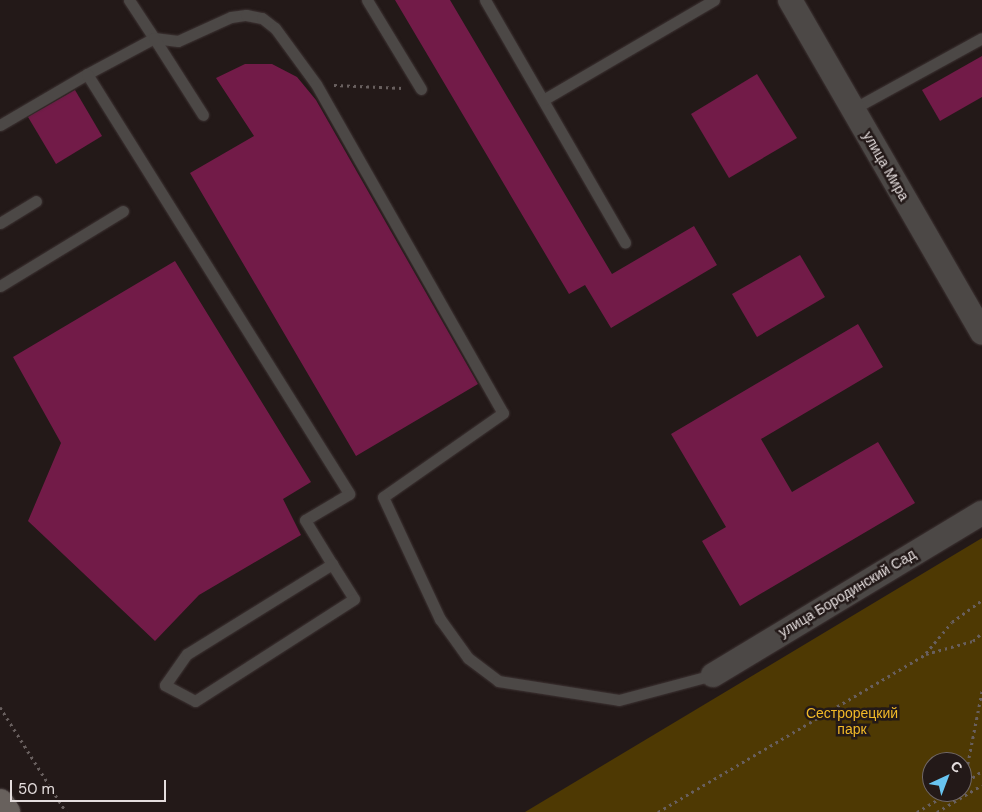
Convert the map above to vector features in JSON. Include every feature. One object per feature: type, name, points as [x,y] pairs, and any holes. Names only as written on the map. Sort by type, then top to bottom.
[{"type":"street","name":"улица Мира","points":[[790,0],[982,332]]},
{"type":"street","name":"улица Бородинский Сад","points":[[713,675],[982,513]]},
{"type":"street","points":[[0,802],[6,812]]},
{"type":"lane","points":[[129,0],[203,115]]},
{"type":"lane","points":[[367,0],[421,89]]},
{"type":"lane","points":[[485,0],[625,242]]},
{"type":"lane","points":[[543,100],[714,0]]},
{"type":"lane","points":[[0,125],[87,74],[154,38],[178,41],[231,17],[262,18],[281,36],[316,84],[503,412],[383,497],[440,618],[468,658],[498,681],[620,700],[713,675]]},
{"type":"lane","points":[[853,108],[982,38]]},
{"type":"lane","points":[[87,74],[349,494],[304,520],[332,564],[354,599],[195,701],[165,684],[187,654],[332,564]]},
{"type":"lane","points":[[0,223],[36,201]]},
{"type":"lane","points":[[0,286],[123,211]]},
{"type":"path","points":[[316,84],[421,89]]},
{"type":"path","points":[[926,654],[952,622],[982,600]]},
{"type":"path","points":[[658,812],[926,654],[973,641],[982,633]]},
{"type":"path","points":[[970,752],[982,691]]},
{"type":"path","points":[[0,706],[66,812]]},
{"type":"path","points":[[937,812],[982,785]]},
{"type":"path","points":[[916,812],[933,802]]},
{"type":"green space","name":"Сестрорецкий парк","points":[[982,538],[982,812],[525,812]]},
{"type":"building","points":[[395,0],[450,0],[612,274],[694,226],[717,265],[611,328],[585,285],[569,294]]},
{"type":"building","points":[[982,56],[982,97],[940,121],[922,90]]},
{"type":"building","points":[[245,64],[272,64],[297,77],[316,100],[478,384],[356,456],[190,173],[254,136],[216,78]]},
{"type":"building","points":[[757,74],[797,138],[729,178],[691,114]]},
{"type":"building","points":[[75,90],[102,136],[56,164],[28,117]]},
{"type":"building","points":[[800,255],[825,297],[757,337],[732,294]]},
{"type":"building","points":[[175,261],[311,482],[283,499],[301,535],[199,595],[155,641],[28,521],[61,443],[13,357]]},
{"type":"building","points":[[858,324],[883,367],[761,439],[792,492],[878,442],[915,503],[740,606],[702,541],[726,527],[671,434]]}]
